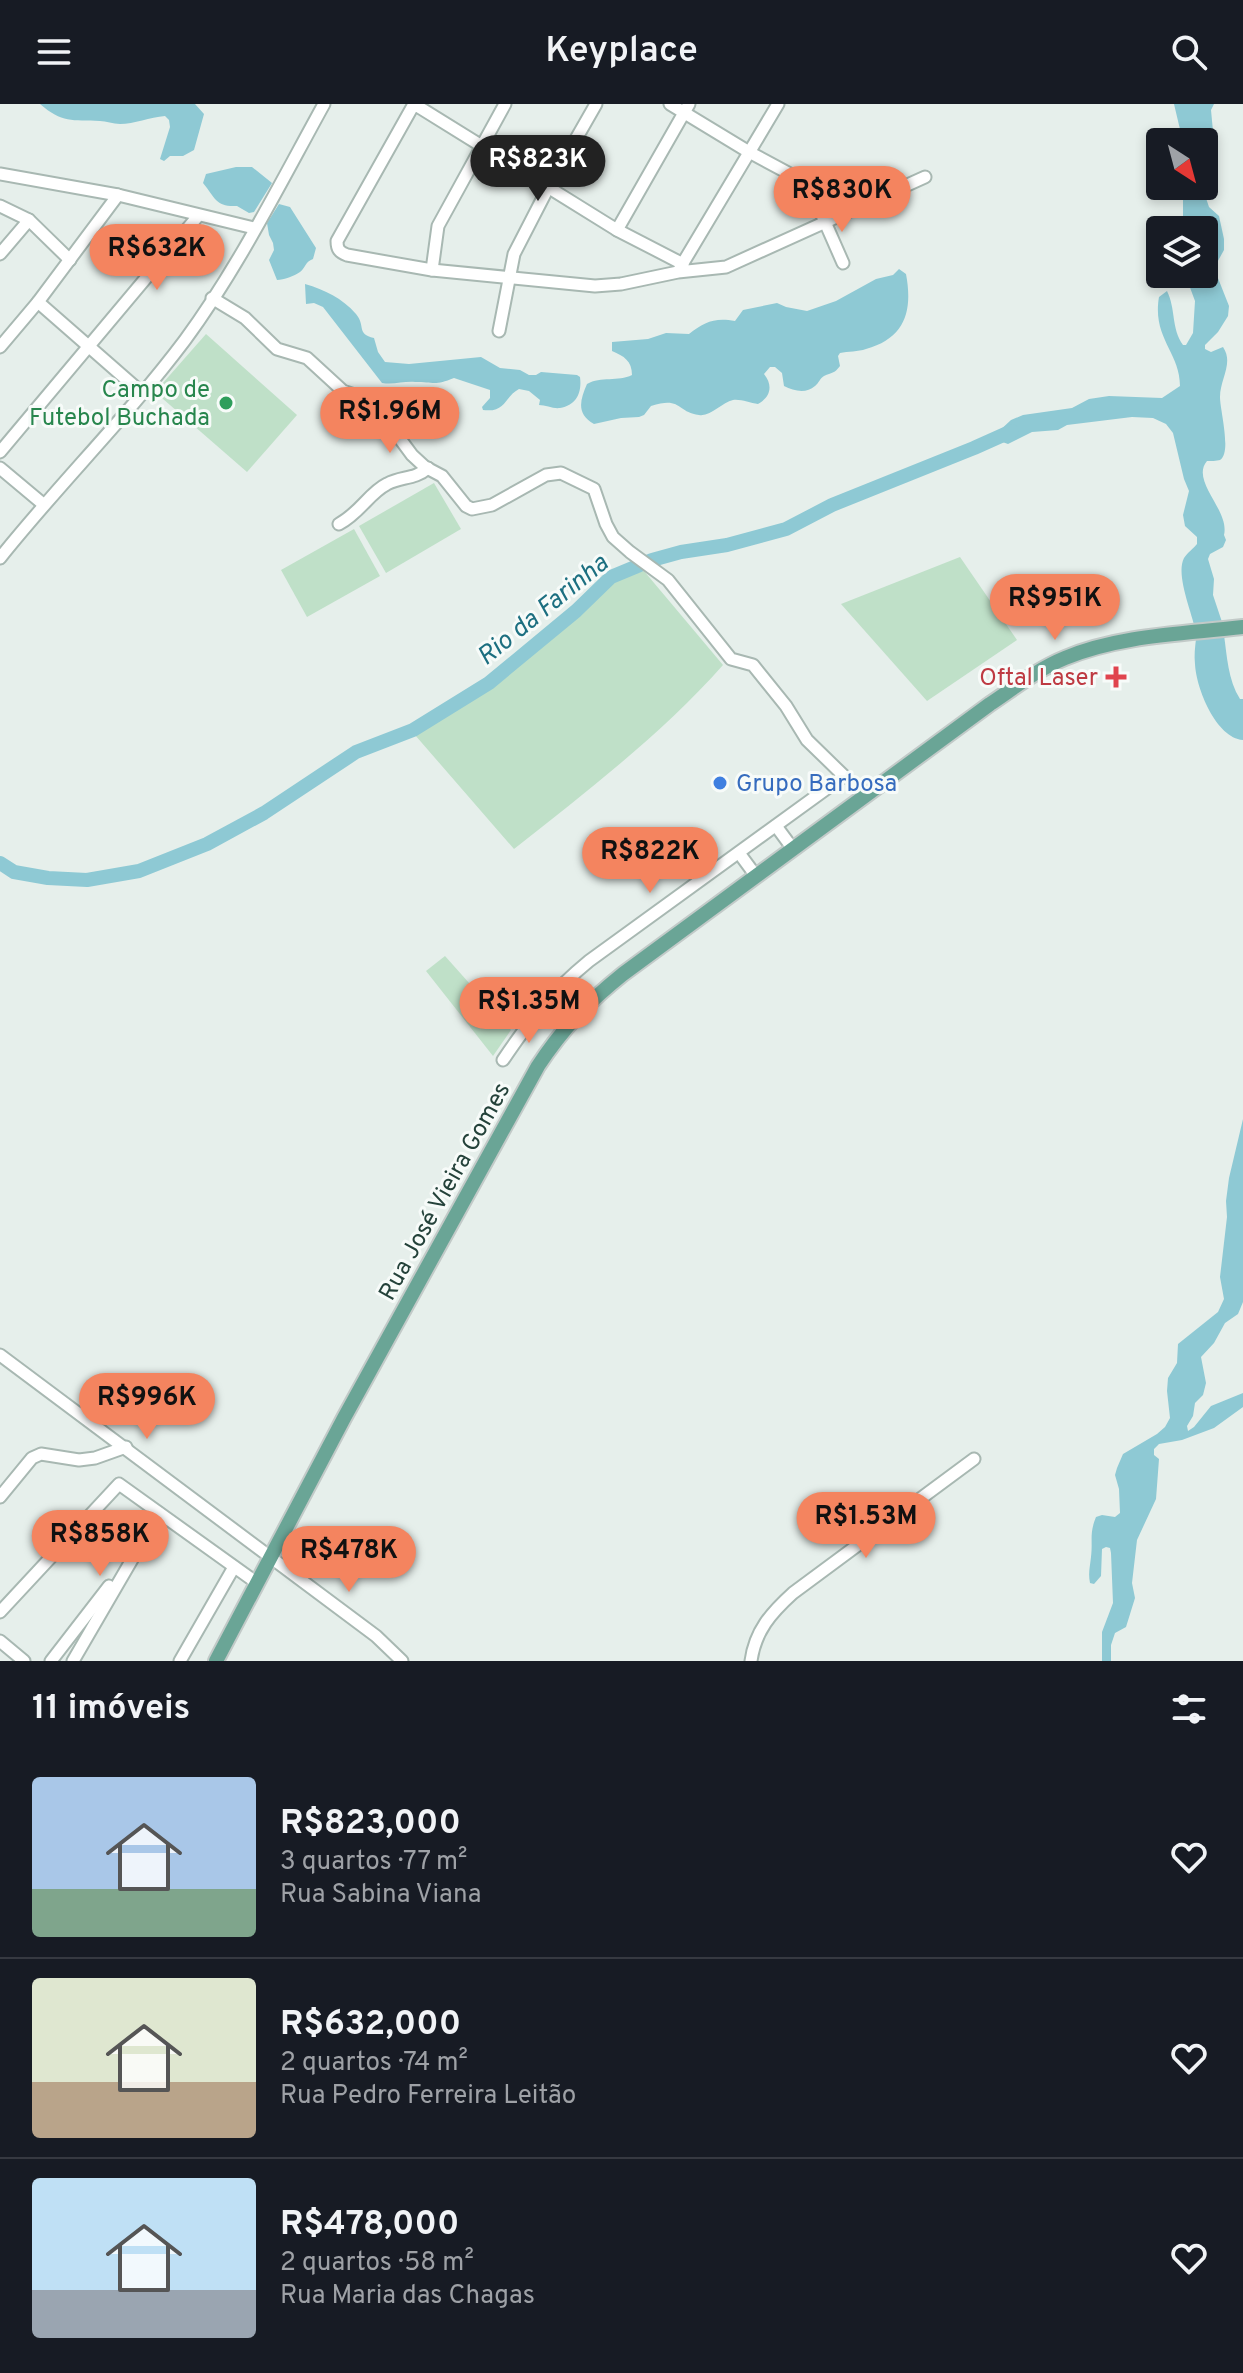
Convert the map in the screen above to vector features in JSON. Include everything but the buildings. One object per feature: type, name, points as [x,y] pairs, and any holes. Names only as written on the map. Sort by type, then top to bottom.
[{"type":"main road","name":"Rua José Vieira Gomes","points":[[216,1661],[381,1350],[538,1066],[556,1037],[593,998],[1038,672],[1088,650],[1144,638],[1243,627]]},
{"type":"street","points":[[0,558],[186,337],[224,280],[324,104]]},
{"type":"street","points":[[680,268],[414,104],[337,241],[338,249],[347,255],[432,270],[595,286],[621,284],[680,268],[726,267],[744,261],[925,177]]},
{"type":"street","points":[[432,270],[438,226],[505,104]]},
{"type":"street","points":[[499,331],[514,254],[596,104]]},
{"type":"street","points":[[670,104],[687,108],[749,152],[805,182],[843,263]]},
{"type":"street","points":[[680,268],[778,104]]},
{"type":"street","points":[[617,230],[687,108]]},
{"type":"street","points":[[0,174],[118,195],[254,228]]},
{"type":"street","points":[[0,347],[38,302],[118,195]]},
{"type":"street","points":[[0,206],[29,220],[70,260]]},
{"type":"street","points":[[0,452],[198,216]]},
{"type":"street","points":[[0,254],[29,220]]},
{"type":"street","points":[[212,298],[245,318],[277,349],[307,358],[343,391],[372,401],[412,455],[442,476],[460,501],[472,509],[492,505],[546,475],[561,473],[588,485],[597,495],[613,537],[668,580],[731,659],[753,665],[786,706],[807,740],[844,776],[568,978],[536,1012],[503,1060]]},
{"type":"street","points":[[38,302],[142,393]]},
{"type":"street","points":[[0,468],[43,504]]},
{"type":"street","points":[[339,524],[356,514],[384,485],[416,477],[428,468]]},
{"type":"street","points":[[776,826],[793,849]]},
{"type":"street","points":[[739,853],[756,876]]},
{"type":"street","points":[[0,1355],[376,1636],[402,1661]]},
{"type":"street","points":[[0,1497],[32,1458],[41,1454],[79,1460],[126,1447]]},
{"type":"street","points":[[751,1661],[753,1644],[760,1630],[770,1614],[793,1593],[974,1459]]},
{"type":"street","points":[[0,1612],[119,1484],[257,1583]]},
{"type":"street","points":[[73,1661],[159,1513]]},
{"type":"street","points":[[51,1661],[132,1557]]},
{"type":"street","points":[[180,1661],[234,1567]]},
{"type":"street","points":[[0,1641],[24,1661]]},
{"type":"green space","name":"Campo de Futebol Buchada","points":[[206,334],[297,415],[247,472],[155,392]]},
{"type":"green space","points":[[434,483],[461,529],[386,573],[359,526]]},
{"type":"green space","points":[[354,529],[380,576],[307,617],[281,570]]},
{"type":"green space","points":[[960,557],[1017,640],[927,701],[841,604]]},
{"type":"green space","points":[[644,571],[723,665],[649,739],[514,849],[415,735],[503,680],[618,578]]},
{"type":"green space","points":[[445,956],[511,1030],[493,1056],[426,971]]},
{"type":"water","points":[[40,104],[195,104],[204,114],[194,150],[183,156],[170,156],[164,161],[160,159],[170,127],[165,116],[120,124],[75,120],[55,115]]},
{"type":"water","points":[[1174,104],[1214,104],[1211,110],[1213,128],[1180,128]]},
{"type":"water","points":[[236,167],[252,167],[272,183],[254,212],[220,203],[203,183],[206,174]]},
{"type":"water","points":[[1183,200],[1207,200],[1209,207],[1219,216],[1224,239],[1224,250],[1218,261],[1218,216],[1183,216]]},
{"type":"water","points":[[279,204],[290,207],[316,248],[313,259],[300,272],[277,280],[269,260],[274,250],[267,223]]},
{"type":"water","points":[[899,269],[906,274],[908,300],[907,311],[898,330],[879,344],[840,353],[840,366],[811,389],[800,391],[784,386],[782,373],[770,367],[764,374],[769,390],[766,398],[758,404],[733,400],[708,414],[699,415],[674,404],[661,403],[651,406],[639,417],[594,424],[584,416],[581,401],[587,384],[632,375],[631,366],[626,360],[612,351],[612,342],[648,339],[666,333],[689,334],[710,322],[735,321],[743,310],[777,303],[807,311],[836,301],[876,279],[893,275]]},
{"type":"water","points":[[1218,278],[1229,306],[1228,316],[1205,345],[1205,349],[1211,352],[1223,347],[1226,353],[1227,365],[1220,397],[1225,449],[1220,460],[1207,461],[1203,469],[1206,487],[1224,525],[1226,540],[1223,547],[1210,554],[1208,559],[1214,579],[1213,595],[1224,628],[1196,633],[1182,565],[1184,558],[1197,544],[1197,537],[1185,526],[1183,515],[1189,491],[1173,433],[1166,424],[1153,418],[1132,417],[1067,425],[1058,430],[1032,432],[1008,444],[992,435],[1023,415],[1072,408],[1089,399],[1109,396],[1162,398],[1180,386],[1176,364],[1159,323],[1159,297],[1167,291],[1183,345],[1193,333],[1195,301],[1190,288],[1218,288]]},
{"type":"water","points":[[305,284],[333,295],[351,308],[359,318],[363,332],[374,338],[385,362],[409,364],[481,357],[500,368],[520,370],[529,375],[541,372],[577,375],[580,377],[579,393],[571,404],[557,408],[539,405],[540,400],[529,391],[519,389],[501,407],[483,410],[490,398],[490,390],[454,378],[438,383],[382,383],[323,307],[306,304]]},
{"type":"water","points":[[1224,635],[1230,676],[1236,692],[1243,699],[1243,740],[1224,731],[1216,721],[1196,674],[1196,639]]},
{"type":"water","points":[[1243,1119],[1243,1302],[1238,1314],[1225,1323],[1214,1343],[1201,1357],[1206,1383],[1203,1395],[1195,1403],[1188,1431],[1211,1406],[1243,1393],[1243,1407],[1214,1428],[1182,1440],[1159,1444],[1154,1449],[1154,1455],[1159,1459],[1156,1499],[1137,1540],[1132,1583],[1135,1598],[1126,1627],[1115,1633],[1111,1661],[1102,1661],[1102,1632],[1113,1603],[1111,1553],[1110,1548],[1102,1549],[1101,1576],[1094,1584],[1090,1583],[1094,1523],[1096,1517],[1115,1517],[1120,1513],[1115,1475],[1123,1454],[1165,1427],[1170,1418],[1168,1378],[1177,1363],[1178,1344],[1218,1312],[1224,1299],[1220,1277],[1226,1201]]},
{"type":"waterway","name":"Rio da Farinha","points":[[0,863],[14,872],[87,880],[139,871],[207,844],[264,813],[356,752],[413,730],[489,683],[576,611],[611,577],[681,552],[727,545],[786,529],[832,505],[1012,431]]},
{"type":"place","name":"Campo de Futebol Buchada","points":[[226,403]]},
{"type":"place","name":"Oftal Laser","points":[[1116,677]]},
{"type":"place","name":"Grupo Barbosa","points":[[720,783]]}]
